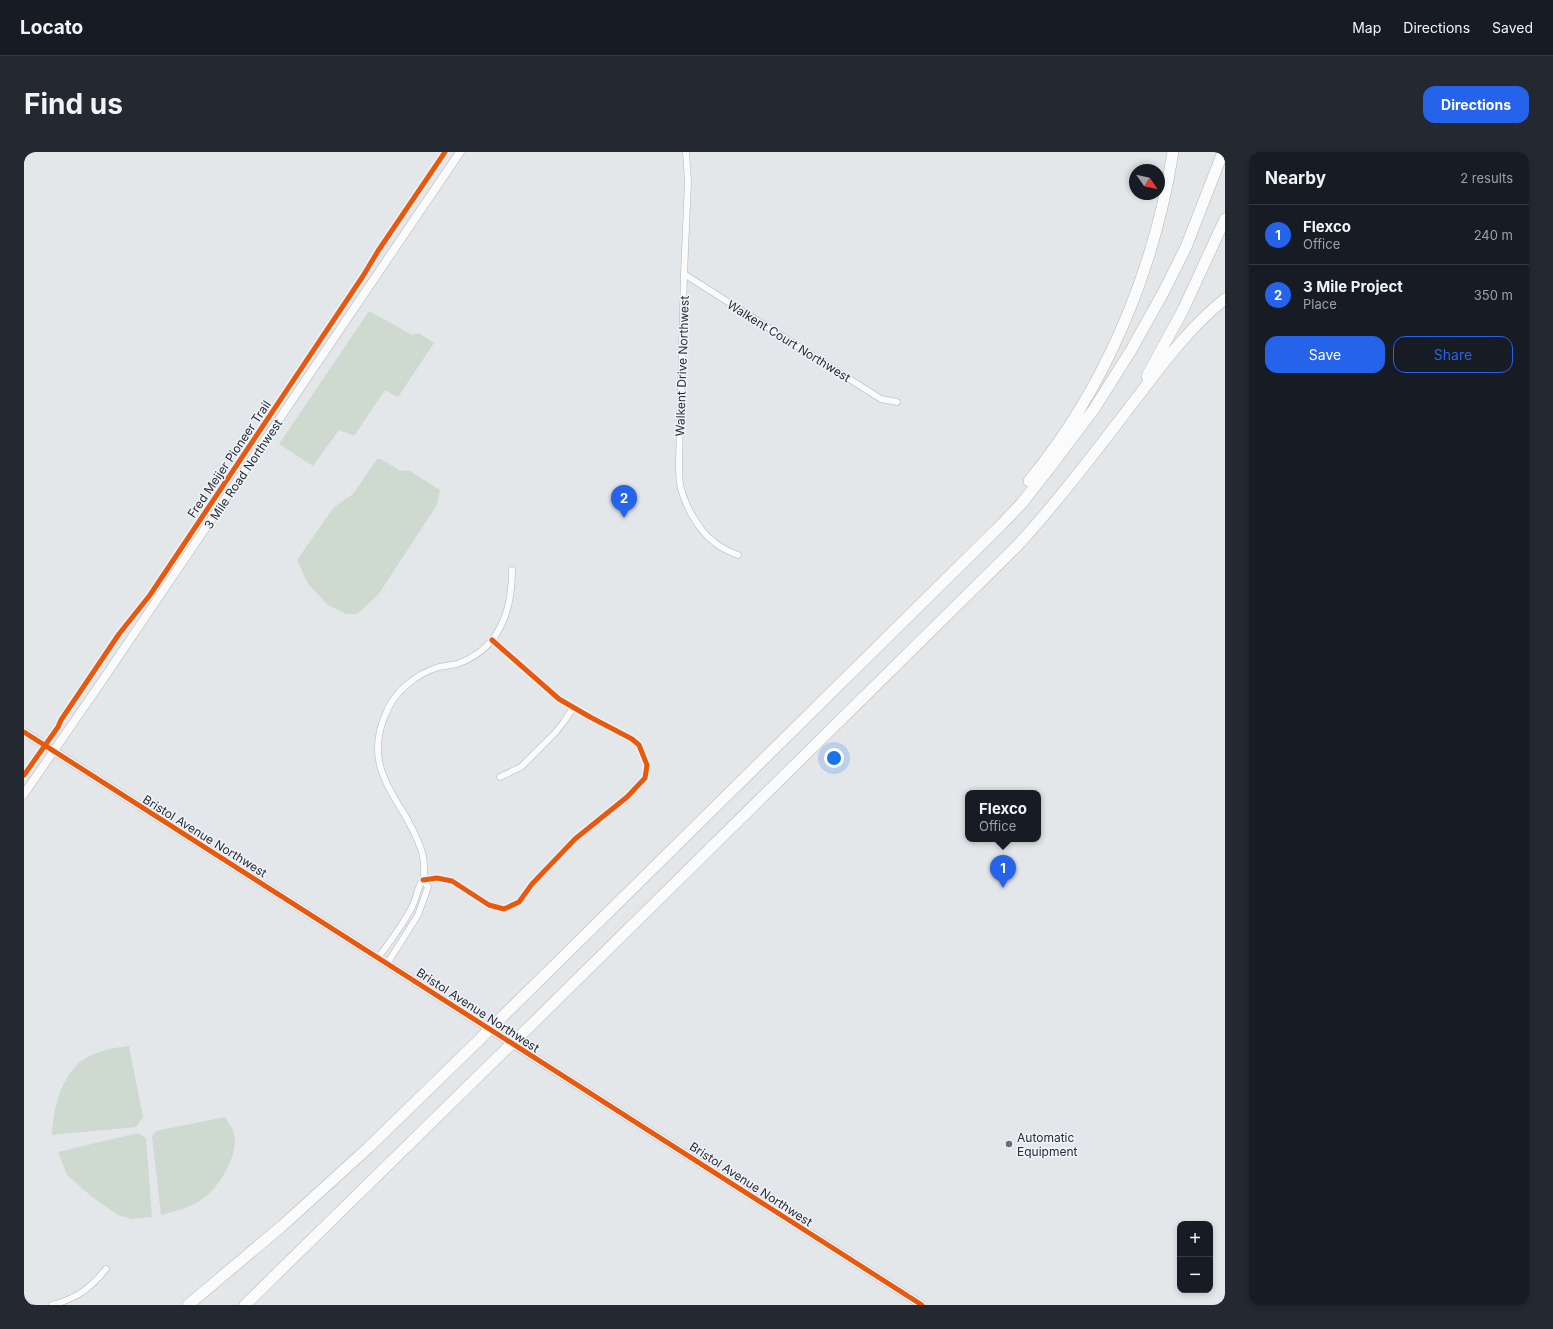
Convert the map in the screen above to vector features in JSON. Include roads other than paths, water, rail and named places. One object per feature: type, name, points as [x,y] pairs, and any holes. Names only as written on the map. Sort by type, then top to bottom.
[{"type":"highway","points":[[953,573],[1042,465],[1072,422],[1096,380],[1128,313],[1145,270],[1164,199],[1173,152]]},
{"type":"highway","points":[[188,1305],[282,1226],[368,1148],[953,573],[1022,503],[1108,388],[1141,333],[1186,247],[1224,152]]},
{"type":"highway","points":[[1101,445],[1132,398],[1170,334],[1202,272],[1225,219]]},
{"type":"highway","points":[[245,1305],[994,570],[1039,522],[1075,479],[1175,348],[1204,317],[1225,299]]},
{"type":"street","name":"3 Mile Road Northwest","points":[[24,794],[460,152]]},
{"type":"street","name":"Walkent Drive Northwest","points":[[686,152],[688,181],[679,462],[680,484],[689,510],[703,530],[713,542],[738,555]]},
{"type":"street","name":"Walkent Court Northwest","points":[[684,274],[881,399],[897,402]]},
{"type":"street","points":[[378,958],[414,904],[423,880],[424,863],[421,848],[414,831],[385,783],[379,759],[378,742],[381,726],[392,701],[411,681],[425,673],[466,660],[475,655],[492,640],[500,630],[509,608],[512,587],[512,570]]},
{"type":"street","points":[[423,880],[437,878],[452,881],[489,905],[504,909],[519,902],[532,884],[575,839],[627,797],[645,778],[647,765],[644,755],[639,745],[632,738],[559,700],[492,640]]},
{"type":"street","points":[[500,777],[520,766],[554,733],[573,708]]},
{"type":"street","name":"Bristol Avenue Northwest","points":[[24,732],[922,1305]]},
{"type":"street","points":[[387,964],[418,915],[428,888],[423,880]]},
{"type":"street","points":[[52,1305],[74,1298],[85,1292],[106,1269]]},
{"type":"street","points":[[24,1304],[29,1305]]},
{"type":"place","name":"3 Mile Project","points":[[624,518]]},
{"type":"place","name":"Flexco","points":[[1003,888]]},
{"type":"place","name":"Automatic Equipment","points":[[1009,1144]]}]
